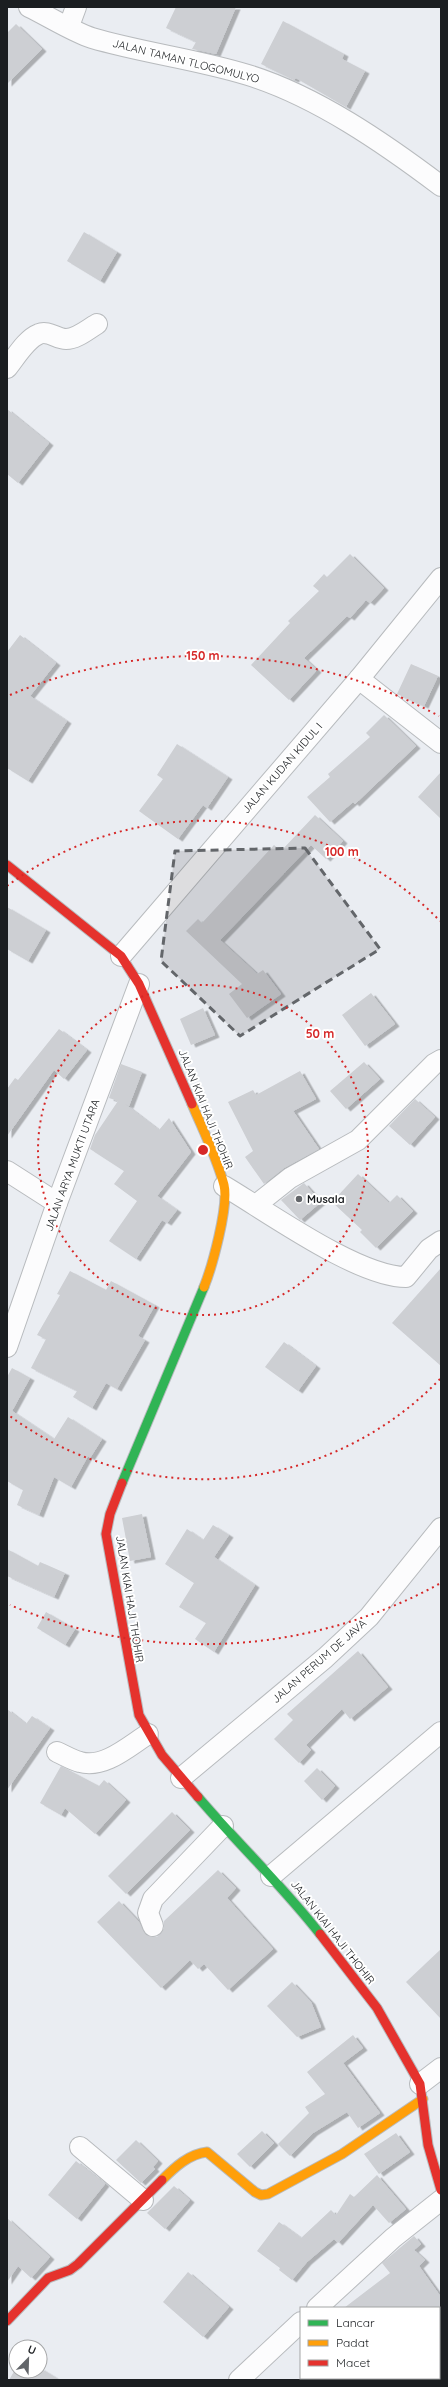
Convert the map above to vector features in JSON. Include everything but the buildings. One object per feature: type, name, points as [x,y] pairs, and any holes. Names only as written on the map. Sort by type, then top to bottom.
[{"type":"street","name":"JALAN TAMAN TLOGOMULYO","points":[[29,7],[90,37],[248,75],[292,92],[328,111],[413,165],[441,186]]},
{"type":"street","points":[[69,26],[76,7]]},
{"type":"street","points":[[7,368],[31,339],[38,334],[44,332],[65,339],[73,338],[97,324]]},
{"type":"street","name":"JALAN KUDAN KIDUL I","points":[[121,956],[359,679],[441,578]]},
{"type":"street","points":[[359,679],[441,743]]},
{"type":"street","points":[[7,865],[121,956]]},
{"type":"street","name":"JALAN KIAI HAJI THOHIR","points":[[121,956],[139,984],[206,1135],[224,1186],[223,1209],[211,1270],[132,1457],[110,1514],[106,1534],[130,1675],[140,1715],[148,1734],[181,1778],[223,1826],[291,1896],[377,2008],[422,2092],[428,2145],[441,2190]]},
{"type":"street","name":"JALAN ARYA MUKTI UTARA","points":[[7,1347],[57,1203],[139,984]]},
{"type":"street","points":[[256,1205],[290,1178],[358,1140],[434,1064],[441,1060]]},
{"type":"street","points":[[7,1171],[57,1203]]},
{"type":"street","points":[[224,1186],[316,1242],[370,1269],[395,1277],[406,1277],[429,1249],[441,1241]]},
{"type":"street","name":"JALAN PERUM DE JAVA","points":[[181,1778],[326,1658],[369,1617],[441,1528]]},
{"type":"street","points":[[272,1876],[441,1732]]},
{"type":"street","points":[[57,1752],[80,1762],[94,1763],[106,1759],[148,1734]]},
{"type":"street","points":[[153,1926],[148,1913],[153,1899],[223,1826]]},
{"type":"street","points":[[7,2321],[48,2278],[70,2270],[78,2264],[174,2168],[196,2152],[207,2152],[255,2192],[261,2195],[268,2194],[342,2154],[422,2092],[441,2068]]},
{"type":"street","points":[[80,2147],[143,2200]]},
{"type":"street","points":[[318,2307],[393,2238],[441,2200]]},
{"type":"street","points":[[239,2380],[300,2323]]},
{"type":"highlighted area","points":[[305,848],[380,949],[240,1036],[161,961],[175,851]]},
{"type":"traffic: fast","points":[[122,1483],[204,1287]]},
{"type":"traffic: fast","points":[[198,1797],[291,1899],[320,1934]]},
{"type":"traffic: slow","points":[[192,1104],[218,1165],[224,1185],[225,1195],[219,1236],[204,1287]]},
{"type":"traffic: slow","points":[[162,2180],[188,2158],[207,2152],[255,2192],[261,2195],[268,2194],[342,2154],[423,2099]]},
{"type":"traffic: jam","points":[[7,865],[121,956],[139,984],[192,1104]]},
{"type":"traffic: jam","points":[[122,1483],[110,1514],[106,1534],[139,1715],[162,1755],[198,1797]]},
{"type":"traffic: jam","points":[[320,1934],[377,2008],[420,2084],[428,2145],[441,2190]]},
{"type":"traffic: jam","points":[[7,2321],[48,2278],[70,2270],[78,2264],[162,2180]]},
{"type":"place","name":"Musala","points":[[299,1199]]}]
